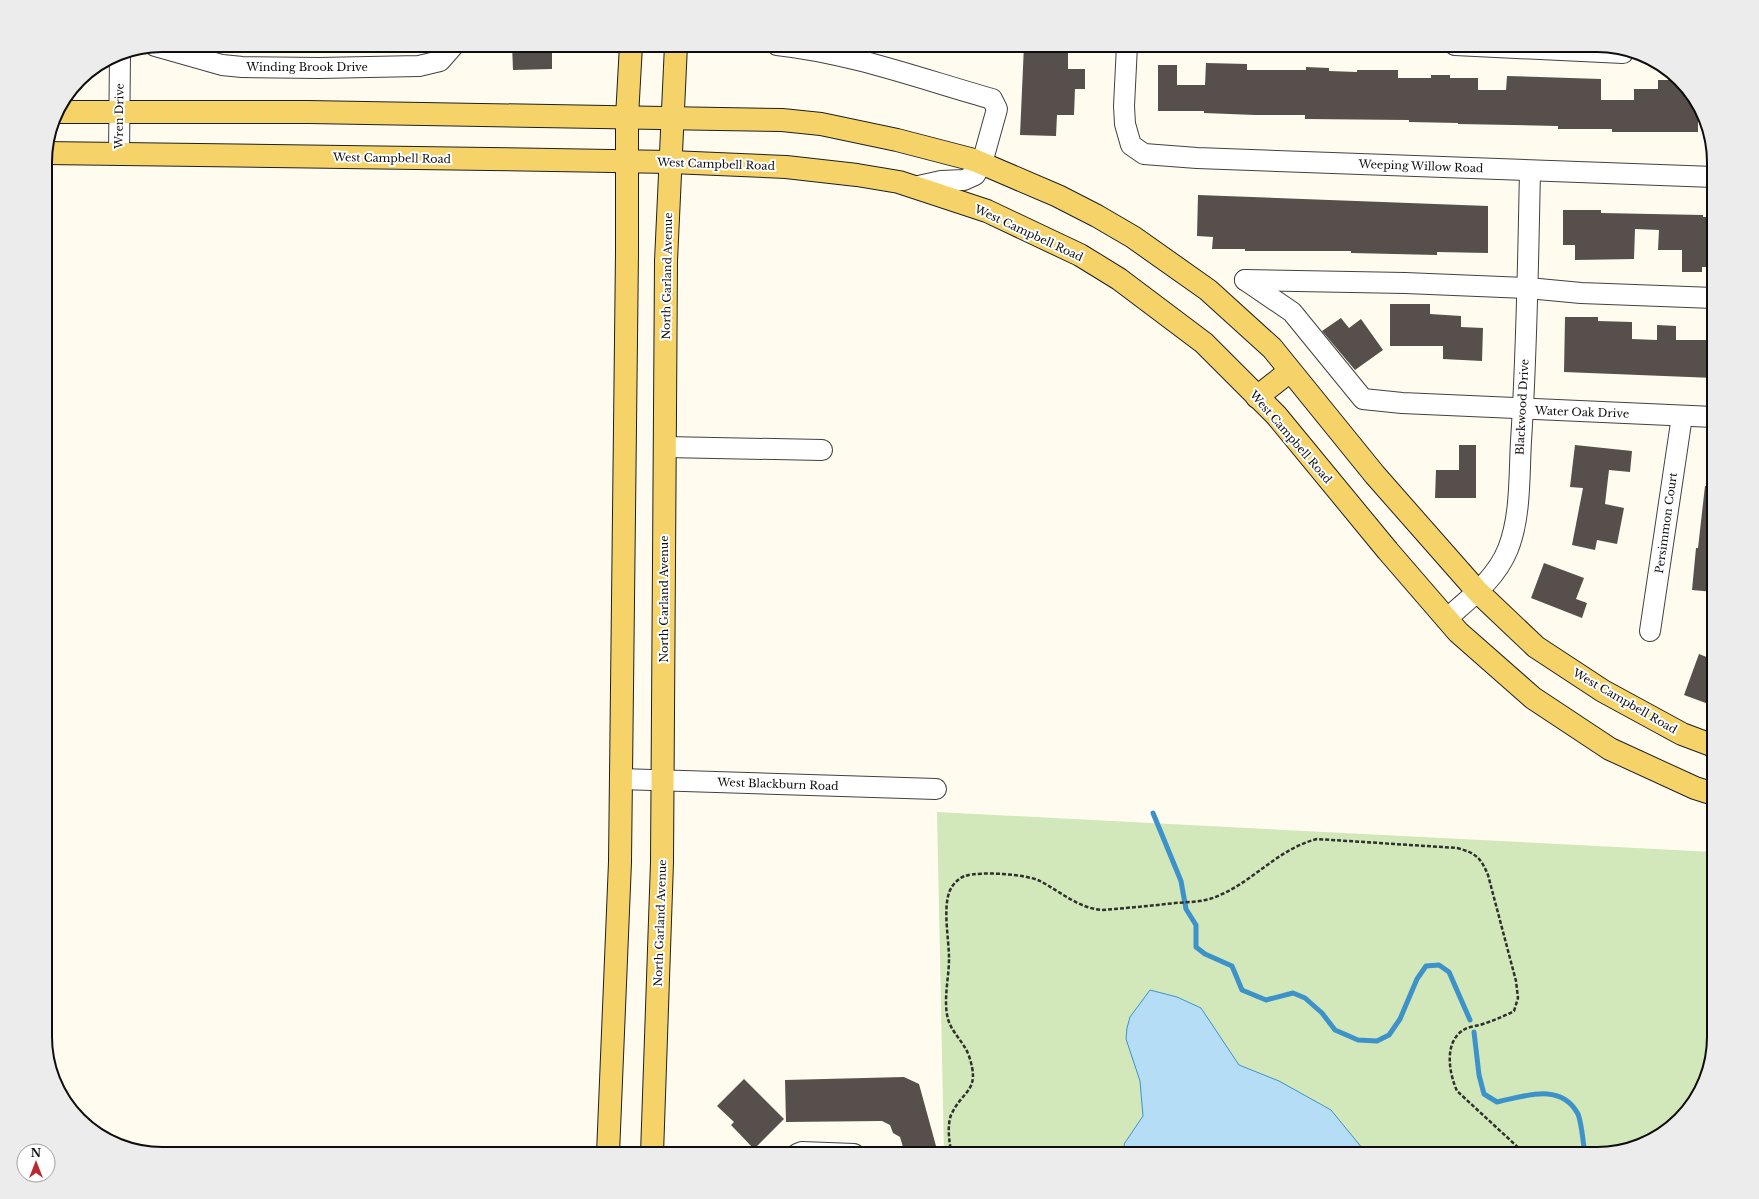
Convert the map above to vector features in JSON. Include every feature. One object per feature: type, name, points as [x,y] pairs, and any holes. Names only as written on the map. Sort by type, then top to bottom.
[{"type":"main road","points":[[608,1147],[620,862],[627,252],[627,117],[631,52]]},
{"type":"main road","name":"North Garland Avenue","points":[[652,1147],[662,862],[666,260],[676,52]]},
{"type":"main road","name":"West Campbell Road","points":[[64,112],[308,112],[782,120],[821,124],[897,140],[982,163],[1058,196],[1097,216],[1133,237],[1208,290],[1272,348],[1375,475],[1478,592],[1536,647],[1603,691],[1682,734],[1707,743]]},
{"type":"main road","name":"West Campbell Road","points":[[52,153],[671,162],[801,168],[899,182],[987,211],[1080,255],[1119,279],[1204,343],[1276,415],[1388,551],[1458,632],[1533,698],[1610,748],[1695,788],[1707,792]]},
{"type":"main road","points":[[1257,397],[1290,371]]},
{"type":"street","name":"Winding Brook Drive","points":[[176,52],[222,65],[269,69],[419,66],[440,61],[448,52]]},
{"type":"street","points":[[823,52],[903,71],[992,99],[997,109],[982,163],[974,175],[964,180],[942,181],[914,187]]},
{"type":"street","name":"Weeping Willow Road","points":[[1127,52],[1124,106],[1125,124],[1131,145],[1144,154],[1162,156],[1530,171],[1707,176]]},
{"type":"street","name":"Wren Drive","points":[[119,155],[120,60]]},
{"type":"street","name":"Blackwood Drive","points":[[1446,619],[1478,592],[1496,571],[1508,549],[1516,518],[1523,409],[1528,288],[1530,171]]},
{"type":"street","name":"Water Oak Drive","points":[[1528,288],[1245,280],[1292,312],[1363,399],[1402,403],[1707,417]]},
{"type":"street","points":[[1528,288],[1581,293],[1707,298]]},
{"type":"street","name":"Persimmon Court","points":[[1650,631],[1682,416]]},
{"type":"street","points":[[665,448],[822,450]]},
{"type":"street","name":"West Blackburn Road","points":[[620,779],[936,789]]},
{"type":"path","points":[[951,1147],[949,1130],[951,1116],[969,1091],[973,1080],[969,1054],[953,1031],[948,1019],[946,1007],[949,960],[947,902],[949,891],[956,881],[963,876],[983,873],[1027,877],[1038,880],[1085,907],[1102,910],[1192,902],[1208,899],[1228,891],[1286,851],[1303,843],[1317,839],[1457,848],[1473,853],[1484,864],[1516,981],[1518,998],[1514,1011],[1503,1018],[1465,1029],[1457,1035],[1451,1047],[1451,1074],[1460,1095],[1518,1147]]},
{"type":"green space","points":[[937,812],[1707,852],[1707,1038],[1705,1059],[1696,1086],[1680,1110],[1670,1120],[1646,1136],[1619,1145],[1598,1147],[944,1147]]},
{"type":"water","points":[[1150,990],[1177,997],[1201,1008],[1239,1065],[1279,1081],[1331,1110],[1361,1147],[1125,1147],[1124,1144],[1143,1116],[1140,1081],[1126,1039],[1130,1017]]},
{"type":"building","points":[[512,52],[552,52],[552,69],[513,70]]},
{"type":"building","points":[[1024,52],[1068,52],[1068,69],[1085,69],[1085,89],[1075,89],[1074,115],[1057,115],[1056,136],[1020,135]]},
{"type":"building","points":[[1206,63],[1247,64],[1247,70],[1306,70],[1306,67],[1329,68],[1329,71],[1357,72],[1357,70],[1398,70],[1398,78],[1431,78],[1431,75],[1450,75],[1450,78],[1478,78],[1478,90],[1506,90],[1507,76],[1601,79],[1601,100],[1634,100],[1634,89],[1658,89],[1658,80],[1671,80],[1680,89],[1696,113],[1698,118],[1698,132],[1612,132],[1612,129],[1558,129],[1558,126],[1458,124],[1409,122],[1409,120],[1305,119],[1305,115],[1255,115],[1204,113],[1204,111],[1158,111],[1158,65],[1177,65],[1177,85],[1205,85]]},
{"type":"building","points":[[1198,195],[1488,206],[1488,253],[1437,252],[1437,255],[1351,253],[1351,251],[1245,251],[1245,249],[1212,249],[1213,237],[1197,236]]},
{"type":"building","points":[[1563,210],[1601,210],[1601,213],[1703,215],[1703,217],[1707,217],[1707,267],[1702,267],[1702,272],[1682,272],[1682,250],[1658,250],[1659,230],[1635,229],[1634,259],[1575,260],[1575,245],[1563,245]]},
{"type":"building","points":[[1390,304],[1430,304],[1430,314],[1461,316],[1461,327],[1483,328],[1482,361],[1443,359],[1443,346],[1390,346]]},
{"type":"building","points":[[1565,317],[1598,317],[1598,321],[1632,322],[1632,339],[1657,340],[1657,325],[1676,326],[1676,340],[1707,340],[1707,378],[1564,372]]},
{"type":"building","points":[[1341,318],[1349,328],[1361,319],[1383,350],[1355,370],[1322,331]]},
{"type":"building","points":[[1459,445],[1476,445],[1476,498],[1435,498],[1436,470],[1459,470]]},
{"type":"building","points":[[1575,445],[1632,451],[1630,472],[1609,470],[1605,504],[1624,508],[1617,544],[1597,540],[1595,550],[1572,545],[1583,488],[1570,487]]},
{"type":"building","points":[[1705,486],[1707,486],[1707,591],[1692,590],[1696,548],[1698,548]]},
{"type":"building","points":[[1544,563],[1584,578],[1576,599],[1587,603],[1582,618],[1531,598]]},
{"type":"building","points":[[1699,654],[1707,657],[1707,703],[1684,695]]},
{"type":"building","points":[[904,1077],[919,1084],[936,1146],[903,1147],[900,1137],[893,1133],[890,1125],[882,1121],[786,1122],[785,1080]]},
{"type":"building","points":[[744,1079],[784,1119],[756,1147],[752,1147],[731,1125],[734,1122],[717,1106]]},
{"type":"waterway","points":[[1153,813],[1181,881],[1186,909],[1196,925],[1196,947],[1205,954],[1232,966],[1242,990],[1266,1000],[1293,993],[1305,998],[1322,1013],[1335,1030],[1358,1040],[1377,1041],[1389,1035],[1400,1019],[1417,979],[1426,966],[1439,965],[1449,972],[1470,1020]]},
{"type":"waterway","points":[[1474,1032],[1479,1075],[1484,1094],[1497,1102],[1542,1094],[1562,1098],[1571,1104],[1578,1114],[1584,1147]]}]
